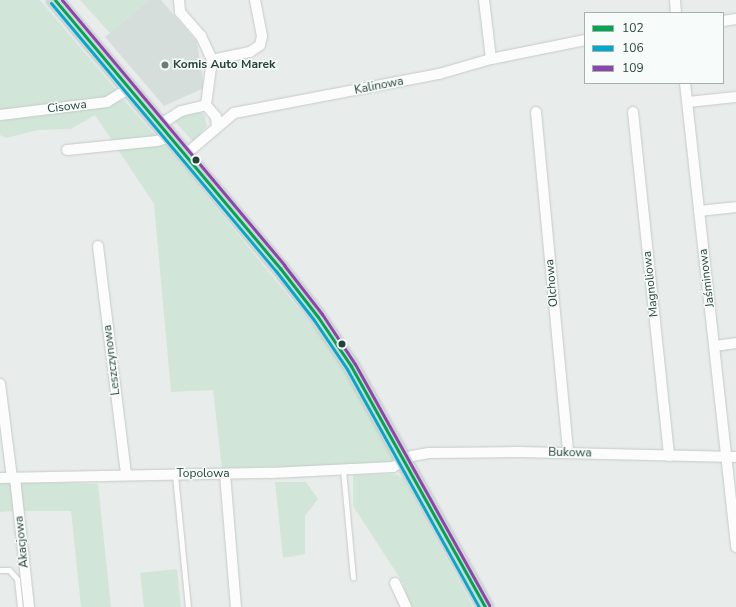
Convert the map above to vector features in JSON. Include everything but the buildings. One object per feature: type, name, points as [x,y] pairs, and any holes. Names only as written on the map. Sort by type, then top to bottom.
[{"type":"main road","points":[[56,0],[186,154],[318,317],[351,366],[485,607]]},
{"type":"street","points":[[179,0],[180,12],[202,36],[212,60],[206,105],[216,117],[217,126]]},
{"type":"street","points":[[212,60],[250,52],[260,45],[262,36],[255,0]]},
{"type":"street","points":[[484,0],[491,59]]},
{"type":"street","points":[[675,0],[676,12]]},
{"type":"street","points":[[724,21],[736,19]]},
{"type":"street","name":"Kalinowa","points":[[186,154],[234,113],[439,74],[491,59],[584,40]]},
{"type":"street","name":"Jaśminowa","points":[[685,84],[715,346],[731,457],[736,547]]},
{"type":"street","name":"Cisowa","points":[[0,115],[107,102],[129,88]]},
{"type":"street","points":[[688,102],[736,97]]},
{"type":"street","points":[[160,124],[181,111],[206,105]]},
{"type":"street","name":"Olchowa","points":[[536,112],[568,453]]},
{"type":"street","name":"Magnoliowa","points":[[633,112],[669,456]]},
{"type":"street","points":[[67,150],[157,141],[171,137]]},
{"type":"street","points":[[699,211],[736,207]]},
{"type":"street","name":"Leszczynowa","points":[[98,246],[126,474]]},
{"type":"street","points":[[715,346],[736,343]]},
{"type":"street","name":"Akacjowa","points":[[0,384],[14,478],[29,607]]},
{"type":"street","name":"Bukowa","points":[[405,461],[412,456],[429,453],[568,453],[731,457]]},
{"type":"street","name":"Topolowa","points":[[0,478],[126,474],[225,474],[343,470],[393,467],[405,461]]},
{"type":"street","points":[[225,474],[236,607]]},
{"type":"street","points":[[395,583],[406,607]]},
{"type":"lane","points":[[343,470],[353,578]]},
{"type":"lane","points":[[175,474],[188,607]]},
{"type":"lane","points":[[0,570],[9,570],[17,579],[20,607]]},
{"type":"shaded area","name":"Komis Auto Marek","points":[[149,0],[161,0],[197,42],[204,88],[164,106],[105,37]]},
{"type":"green space","points":[[0,0],[40,0],[118,92],[103,99],[0,112]]},
{"type":"green space","points":[[80,0],[149,0],[110,33]]},
{"type":"green space","points":[[124,100],[186,171],[330,347],[394,454],[392,464],[222,468],[213,390],[171,392],[154,204],[95,115],[71,129],[38,130],[6,138],[0,135],[0,121]]},
{"type":"green space","points":[[196,111],[204,114],[207,126],[193,142],[174,120]]},
{"type":"green space","points":[[353,475],[398,475],[403,479],[473,607],[409,607],[403,583],[353,506]]},
{"type":"green space","points":[[20,482],[98,484],[111,607],[81,607],[71,511],[23,511]]},
{"type":"green space","points":[[275,482],[306,482],[318,499],[305,516],[305,554],[283,558]]},
{"type":"green space","points":[[0,483],[11,483],[14,511],[0,512]]},
{"type":"green space","points":[[177,569],[181,607],[144,607],[140,573]]},
{"type":"transit line","name":"102","points":[[55,0],[280,268],[318,317],[351,366],[485,607]]},
{"type":"transit line","name":"109","points":[[62,0],[284,265],[322,314],[355,364],[489,605]]},
{"type":"transit line","name":"106","points":[[51,3],[276,271],[314,320],[347,369],[479,607]]},
{"type":"place","name":"Komis Auto Marek","points":[[165,65]]}]
